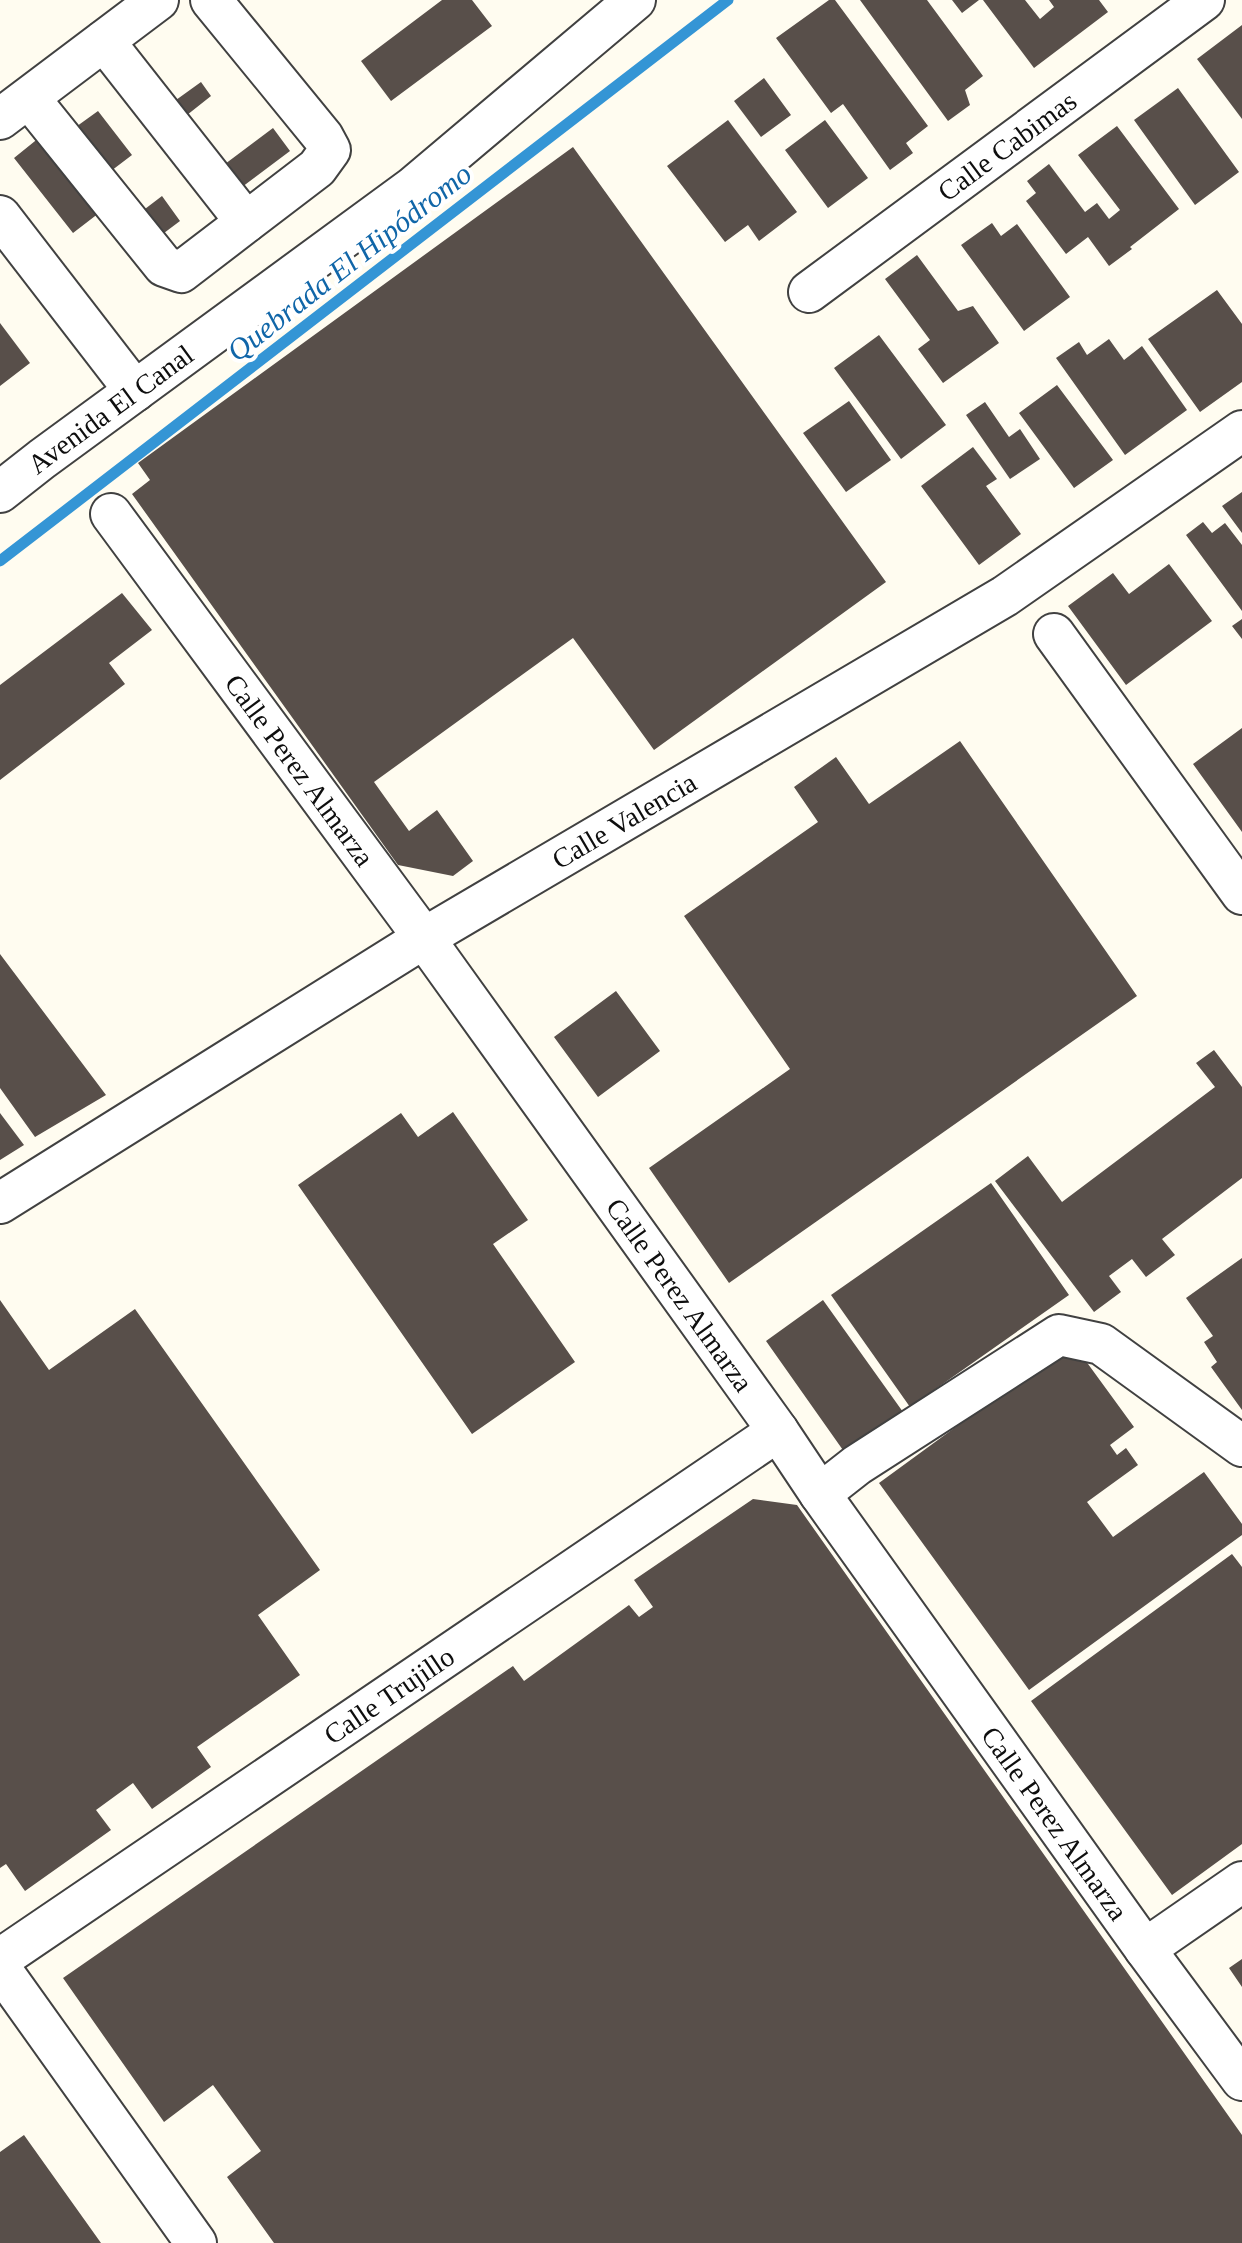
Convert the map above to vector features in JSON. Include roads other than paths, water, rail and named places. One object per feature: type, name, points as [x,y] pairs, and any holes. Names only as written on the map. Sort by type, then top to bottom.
[{"type":"street","points":[[158,0],[15,108],[164,266],[181,272],[317,168],[330,150],[323,137],[211,0]]},
{"type":"street","name":"Avenida El Canal","points":[[0,492],[412,188],[635,0]]},
{"type":"street","name":"Calle Cabimas","points":[[809,292],[1204,0]]},
{"type":"street","points":[[104,41],[246,222]]},
{"type":"street","points":[[0,216],[135,391]]},
{"type":"street","name":"Calle Valencia","points":[[0,1203],[424,938],[1005,596],[1242,431]]},
{"type":"street","name":"Calle Perez Almarza","points":[[111,514],[424,938],[1145,1949],[1242,2080]]},
{"type":"street","points":[[1054,634],[1242,894]]},
{"type":"street","points":[[820,1494],[857,1465],[1059,1335],[1101,1344],[1242,1446]]},
{"type":"street","name":"Calle Trujillo","points":[[0,1959],[778,1431]]},
{"type":"street","points":[[1145,1949],[1242,1882]]},
{"type":"street","points":[[0,1968],[196,2243]]},
{"type":"waterway","name":"Quebrada El Hipódromo","points":[[0,561],[728,0]]}]
